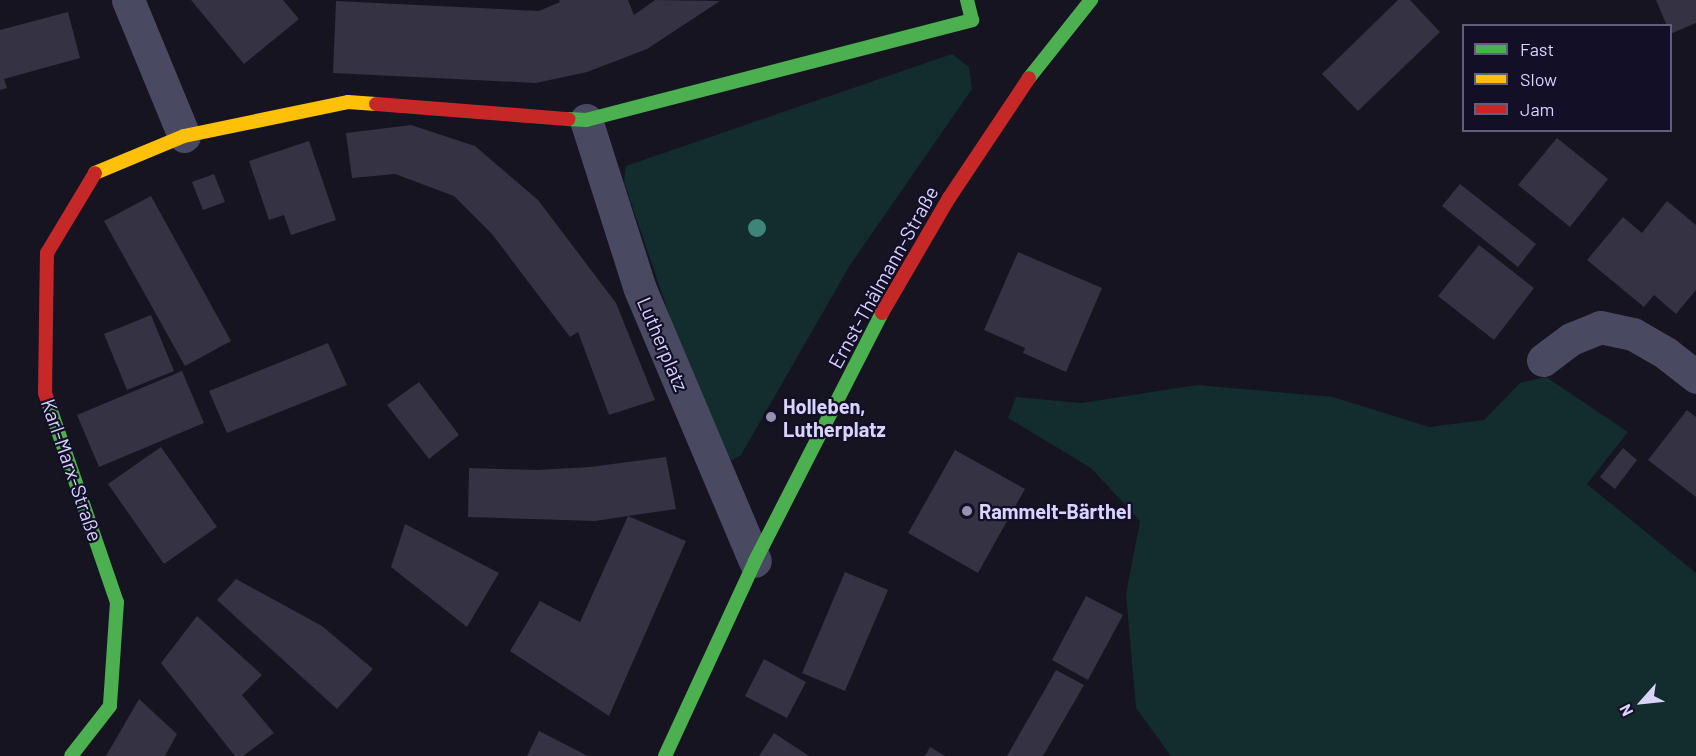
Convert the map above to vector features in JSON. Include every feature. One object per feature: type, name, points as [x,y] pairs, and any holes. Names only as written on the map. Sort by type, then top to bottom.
[{"type":"street","points":[[128,0],[184,136],[348,102],[586,120],[972,20],[967,0]]},
{"type":"street","name":"Ernst-Thälmann-Straße","points":[[665,756],[755,561],[886,305],[950,198],[1036,67],[1091,0]]},
{"type":"street","name":"Lutherplatz","points":[[586,120],[640,289],[755,561]]},
{"type":"street","name":"Karl-Marx-Straße","points":[[71,756],[110,706],[117,602],[45,393],[47,254],[96,171],[184,136]]},
{"type":"street","points":[[1543,360],[1571,339],[1600,327],[1633,334],[1668,354],[1696,377]]},
{"type":"green space","points":[[952,54],[969,67],[972,89],[850,265],[741,455],[732,460],[724,453],[671,320],[624,182],[626,166]]},
{"type":"green space","points":[[1546,377],[1628,432],[1587,484],[1696,573],[1696,756],[1171,756],[1136,708],[1126,594],[1140,521],[1091,468],[1008,418],[1016,397],[1081,403],[1197,385],[1333,397],[1429,427],[1484,420],[1520,383]]},
{"type":"building","points":[[191,0],[283,0],[299,19],[244,64]]},
{"type":"building","points":[[559,0],[628,0],[634,15],[655,0],[720,1],[647,49],[587,72],[536,83],[333,73],[336,1],[539,11],[560,2]]},
{"type":"building","points":[[1398,0],[1410,0],[1440,32],[1358,111],[1322,74]]},
{"type":"building","points":[[1656,0],[1696,0],[1696,23],[1672,33],[1672,24],[1666,24]]},
{"type":"building","points":[[68,12],[80,58],[4,79],[7,88],[0,90],[0,30]]},
{"type":"building","points":[[411,125],[475,146],[538,200],[616,303],[655,400],[609,415],[578,332],[570,337],[492,234],[454,196],[395,174],[352,178],[346,133]]},
{"type":"building","points":[[1557,138],[1608,179],[1570,227],[1518,185]]},
{"type":"building","points":[[309,141],[336,220],[291,235],[284,215],[269,220],[249,161]]},
{"type":"building","points":[[214,174],[225,202],[203,210],[192,182]]},
{"type":"building","points":[[1460,184],[1536,244],[1518,267],[1442,206]]},
{"type":"building","points":[[151,196],[231,341],[185,366],[104,221]]},
{"type":"building","points":[[1667,201],[1696,225],[1696,290],[1676,314],[1654,295],[1644,307],[1587,260],[1623,217],[1642,233]]},
{"type":"building","points":[[1479,245],[1534,288],[1494,340],[1438,296]]},
{"type":"building","points":[[1018,252],[1102,288],[1066,372],[1023,353],[1025,348],[984,330]]},
{"type":"building","points":[[151,315],[174,371],[127,390],[104,334]]},
{"type":"building","points":[[328,343],[347,385],[227,433],[209,391]]},
{"type":"building","points":[[182,371],[204,423],[99,467],[77,415]]},
{"type":"building","points":[[419,382],[459,435],[429,459],[387,405]]},
{"type":"building","points":[[1687,410],[1696,417],[1696,497],[1648,460]]},
{"type":"building","points":[[161,447],[217,527],[164,564],[108,484]]},
{"type":"building","points":[[1623,448],[1637,460],[1615,489],[1600,477]]},
{"type":"building","name":"Rammelt-Bärthel","points":[[955,450],[1025,489],[978,573],[908,533]]},
{"type":"building","points":[[666,457],[676,509],[595,521],[468,517],[469,468],[537,470],[590,467]]},
{"type":"building","points":[[628,516],[686,541],[609,716],[510,651],[540,601],[580,622]]},
{"type":"building","points":[[405,524],[499,573],[467,627],[391,567]]},
{"type":"building","points":[[845,572],[888,590],[845,691],[802,673]]},
{"type":"building","points":[[236,579],[322,626],[373,669],[337,709],[217,600]]},
{"type":"building","points":[[1086,596],[1123,615],[1088,680],[1052,660]]},
{"type":"building","points":[[197,616],[262,675],[242,695],[274,733],[243,756],[235,756],[161,663]]},
{"type":"building","points":[[764,659],[806,682],[787,718],[745,696]]},
{"type":"building","points":[[1056,670],[1084,685],[1043,756],[1007,756]]},
{"type":"building","points":[[139,699],[177,734],[165,756],[106,756]]},
{"type":"building","points":[[539,731],[588,756],[527,756]]},
{"type":"building","points":[[774,733],[809,756],[759,756]]},
{"type":"building","points":[[930,747],[945,756],[925,756]]},
{"type":"traffic: fast","points":[[568,119],[586,120],[972,20],[967,0]]},
{"type":"traffic: fast","points":[[1029,78],[1091,0]]},
{"type":"traffic: fast","points":[[665,756],[755,561],[882,313]]},
{"type":"traffic: fast","points":[[48,402],[117,602],[110,706],[71,756]]},
{"type":"traffic: slow","points":[[95,173],[184,136],[348,102],[376,104]]},
{"type":"traffic: jam","points":[[882,313],[949,198],[1029,78]]},
{"type":"traffic: jam","points":[[376,104],[568,119]]},
{"type":"traffic: jam","points":[[48,402],[45,393],[47,253],[95,173]]},
{"type":"place","name":"Holleben, Lutherplatz","points":[[771,417]]},
{"type":"place","name":"Rammelt-Bärthel","points":[[967,511]]}]
